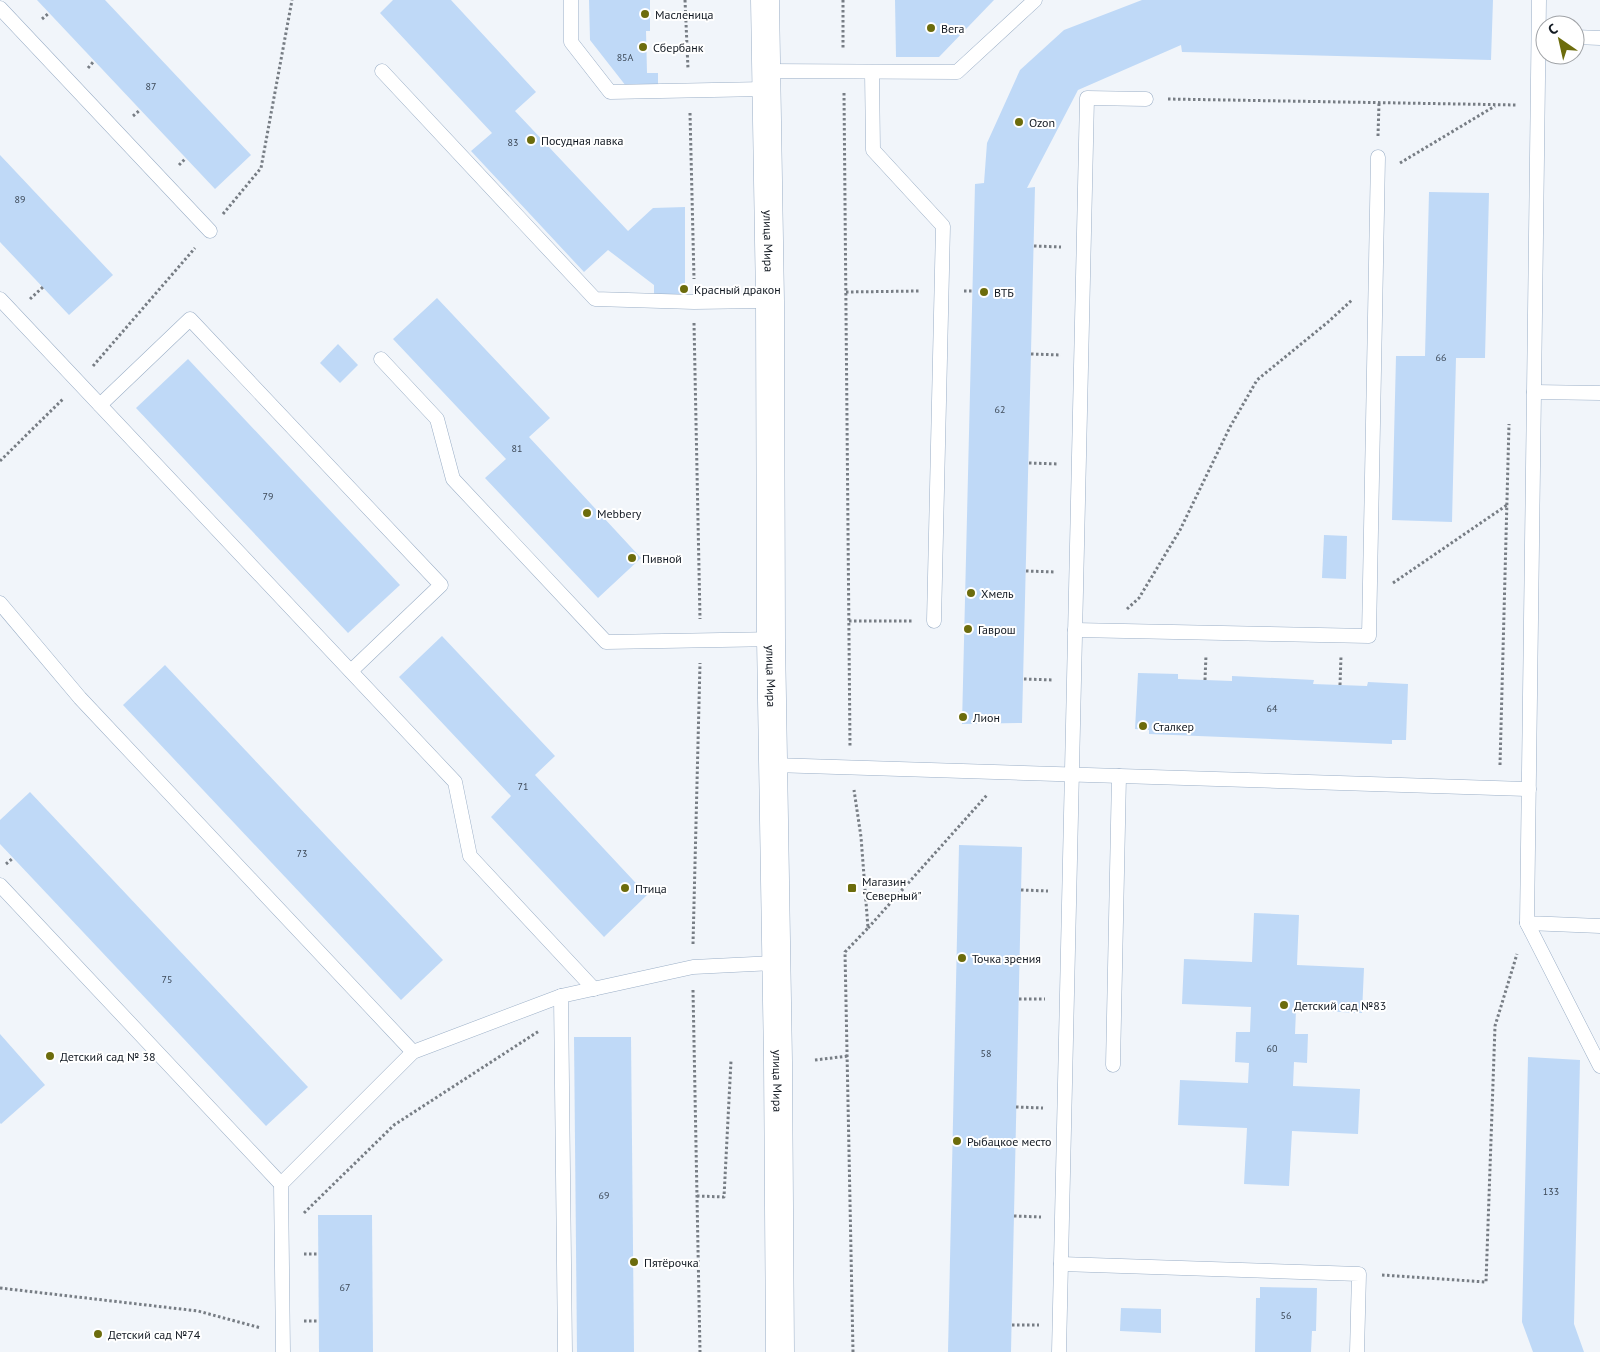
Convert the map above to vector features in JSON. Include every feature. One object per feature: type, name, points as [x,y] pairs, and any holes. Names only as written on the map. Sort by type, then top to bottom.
[{"type":"main road","name":"улица Мира","points":[[764,0],[770,301],[771,639],[780,1352]]},
{"type":"lane","points":[[571,0],[571,42],[610,92],[689,90],[844,72],[957,72],[1035,0]]},
{"type":"lane","points":[[1539,0],[1540,15]]},
{"type":"lane","points":[[0,8],[210,231]]},
{"type":"lane","points":[[1585,37],[1600,38]]},
{"type":"lane","points":[[1541,65],[1534,392],[1527,923],[1600,1066]]},
{"type":"lane","points":[[382,71],[595,299],[694,302],[770,301]]},
{"type":"lane","points":[[872,72],[873,150],[943,226],[934,621]]},
{"type":"lane","points":[[1059,1352],[1087,98],[1146,99]]},
{"type":"lane","points":[[1075,630],[1369,636],[1378,157]]},
{"type":"lane","points":[[0,299],[455,782],[470,856],[594,988]]},
{"type":"lane","points":[[100,405],[190,319],[414,556],[441,585],[350,671]]},
{"type":"lane","points":[[380,359],[437,420],[453,479],[606,642],[771,639]]},
{"type":"lane","points":[[1534,392],[1600,393]]},
{"type":"lane","points":[[0,603],[80,698],[413,1052]]},
{"type":"lane","points":[[773,765],[1529,789]]},
{"type":"lane","points":[[1112,1065],[1119,776]]},
{"type":"lane","points":[[0,886],[281,1184],[283,1352]]},
{"type":"lane","points":[[1527,923],[1600,926]]},
{"type":"lane","points":[[281,1184],[413,1052],[561,996],[693,967],[776,963]]},
{"type":"lane","points":[[561,996],[565,1352]]},
{"type":"lane","points":[[1061,1264],[1359,1274],[1357,1352]]},
{"type":"path","points":[[0,461],[79,383],[210,231],[261,168],[292,0]]},
{"type":"path","points":[[685,0],[689,90],[701,640],[693,967],[700,1352]]},
{"type":"path","points":[[843,0],[850,768],[861,837],[868,928]]},
{"type":"path","points":[[1146,99],[1517,105]]},
{"type":"path","points":[[1378,157],[1379,103]]},
{"type":"path","points":[[1378,176],[1496,105]]},
{"type":"path","points":[[1034,246],[1083,247]]},
{"type":"path","points":[[1102,630],[1139,598],[1180,530],[1230,427],[1257,380],[1328,322],[1376,278]]},
{"type":"path","points":[[846,292],[972,291]]},
{"type":"path","points":[[1031,354],[1081,356]]},
{"type":"path","points":[[1029,463],[1079,464]]},
{"type":"path","points":[[1369,599],[1506,506]]},
{"type":"path","points":[[1026,571],[1076,572]]},
{"type":"path","points":[[849,622],[934,621]]},
{"type":"path","points":[[1024,679],[1074,681]]},
{"type":"path","points":[[853,1352],[845,952],[1007,773]]},
{"type":"path","points":[[1359,1274],[1486,1282],[1495,1026],[1527,923]]},
{"type":"path","points":[[282,1234],[394,1126],[561,1017]]},
{"type":"path","points":[[815,1060],[848,1056]]},
{"type":"path","points":[[697,1196],[724,1197],[731,1061]]},
{"type":"path","points":[[0,1288],[198,1311],[283,1334]]},
{"type":"building","points":[[37,0],[105,0],[251,155],[215,189]]},
{"type":"building","points":[[393,0],[451,0],[536,92],[515,111],[628,231],[653,208],[685,207],[685,294],[654,294],[654,285],[608,250],[584,272],[471,151],[492,133],[380,13]]},
{"type":"building","points":[[589,0],[650,0],[650,31],[646,31],[647,73],[658,73],[658,86],[626,86],[590,40]]},
{"type":"building","name":"Вега","points":[[895,0],[994,0],[939,57],[896,57]]},
{"type":"building","points":[[1142,0],[1493,0],[1491,60],[1182,52],[1181,45],[1078,90],[1027,188],[1035,187],[1022,723],[962,724],[975,184],[984,183],[987,143],[1020,70],[1064,30]]},
{"type":"building","points":[[0,155],[113,275],[69,315],[0,242]]},
{"type":"building","points":[[1429,192],[1489,193],[1485,358],[1456,358],[1452,522],[1392,520],[1396,356],[1425,356]]},
{"type":"building","points":[[437,298],[550,418],[529,437],[641,558],[598,598],[485,478],[506,459],[393,339]]},
{"type":"building","points":[[338,344],[358,365],[340,383],[320,363]]},
{"type":"building","points":[[188,359],[400,585],[348,633],[136,408]]},
{"type":"building","points":[[1324,535],[1347,536],[1346,579],[1322,578]]},
{"type":"building","points":[[442,636],[555,756],[535,775],[647,895],[604,937],[491,817],[511,796],[399,677]]},
{"type":"building","points":[[165,665],[443,960],[401,1000],[123,705]]},
{"type":"building","points":[[1138,673],[1178,674],[1178,679],[1232,681],[1232,676],[1314,680],[1313,684],[1367,686],[1368,682],[1408,684],[1406,740],[1392,740],[1392,744],[1149,734],[1149,730],[1135,729]]},
{"type":"building","points":[[30,792],[308,1087],[266,1126],[0,844],[0,820]]},
{"type":"building","points":[[959,845],[1022,847],[1011,1352],[948,1352]]},
{"type":"building","points":[[1254,913],[1299,915],[1297,965],[1364,968],[1362,1013],[1296,1010],[1295,1034],[1308,1034],[1307,1063],[1294,1062],[1293,1086],[1360,1089],[1358,1134],[1292,1131],[1289,1186],[1244,1184],[1247,1128],[1178,1125],[1180,1080],[1248,1083],[1249,1063],[1235,1062],[1236,1032],[1250,1032],[1251,1007],[1182,1004],[1184,959],[1252,962]]},
{"type":"building","points":[[0,1034],[45,1085],[1,1124],[0,1123]]},
{"type":"building","points":[[574,1037],[631,1037],[634,1352],[577,1352]]},
{"type":"building","points":[[1528,1057],[1580,1060],[1574,1324],[1584,1352],[1533,1352],[1522,1322]]},
{"type":"building","points":[[318,1215],[372,1215],[373,1352],[319,1352]]},
{"type":"building","points":[[1260,1287],[1317,1288],[1316,1331],[1312,1331],[1311,1352],[1255,1352],[1256,1298],[1260,1298]]},
{"type":"building","points":[[1121,1308],[1161,1309],[1161,1333],[1120,1331]]},
{"type":"place","name":"Масленица","points":[[645,14]]},
{"type":"place","name":"Вега","points":[[931,28]]},
{"type":"place","name":"Сбербанк","points":[[643,47]]},
{"type":"place","name":"Ozon","points":[[1019,122]]},
{"type":"place","name":"Посудная лавка","points":[[531,140]]},
{"type":"place","name":"Красный дракон","points":[[684,289]]},
{"type":"place","name":"ВТБ","points":[[984,292]]},
{"type":"place","name":"Mebbery","points":[[587,513]]},
{"type":"place","name":"Пивной","points":[[632,558]]},
{"type":"place","name":"Хмель","points":[[971,593]]},
{"type":"place","name":"Гаврош","points":[[968,629]]},
{"type":"place","name":"Лион","points":[[963,717]]},
{"type":"place","name":"Сталкер","points":[[1143,726]]},
{"type":"place","name":"Птица","points":[[625,888]]},
{"type":"place","name":"Магазин \"Северный\"","points":[[852,888]]},
{"type":"place","name":"Точка зрения","points":[[962,958]]},
{"type":"place","name":"Детский сад №83","points":[[1284,1005]]},
{"type":"place","name":"Детский сад № 38","points":[[50,1056]]},
{"type":"place","name":"Рыбацкое место","points":[[957,1141]]},
{"type":"place","name":"Пятёрочка","points":[[634,1262]]},
{"type":"place","name":"Детский сад №74","points":[[98,1334]]}]
